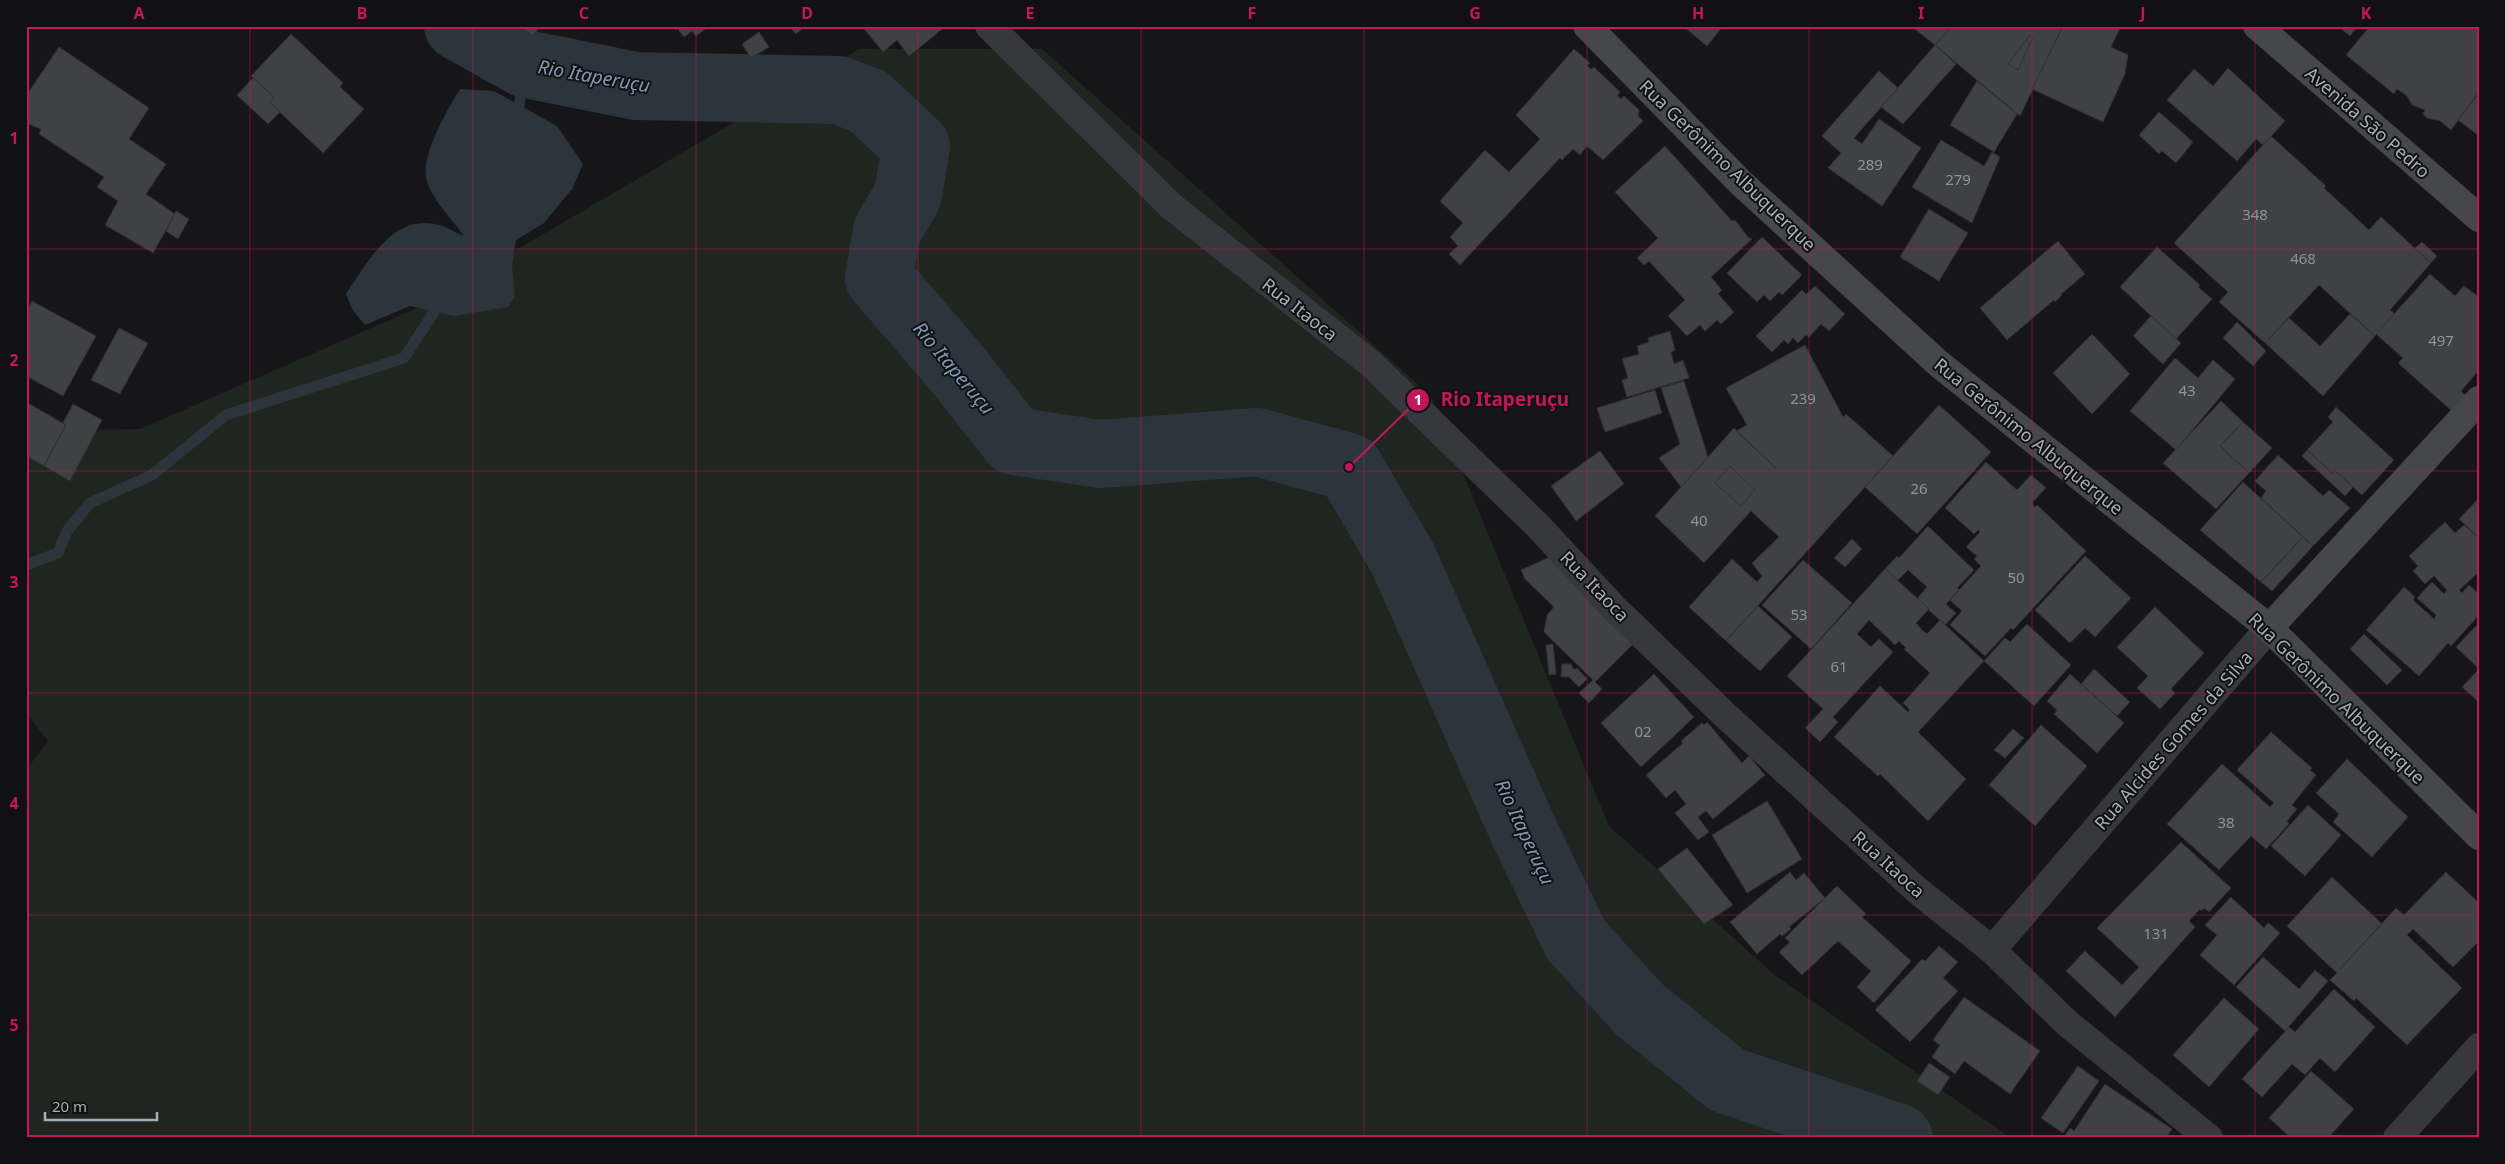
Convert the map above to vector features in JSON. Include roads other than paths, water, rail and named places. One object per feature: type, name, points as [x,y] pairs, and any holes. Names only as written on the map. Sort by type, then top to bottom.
[{"type":"street","name":"Rua Itaoca","points":[[989,26],[1171,206],[1285,298],[1370,363],[1538,526],[1614,608],[1726,716],[1918,891],[1992,950],[2068,1023],[2209,1138]]},
{"type":"street","name":"Rua Gerônimo Albuquerque","points":[[1587,26],[1741,183],[1939,364],[2269,628],[2479,836]]},
{"type":"street","name":"Avenida São Pedro","points":[[2258,26],[2479,218]]},
{"type":"street","name":"Rua Alcides Gomes da Silva","points":[[1992,950],[2269,628],[2479,400]]},
{"type":"street","points":[[2398,1138],[2479,1047]]},
{"type":"waterway","name":"Rio Itaperuçu","points":[[458,26],[526,64],[636,86],[838,90],[868,101],[916,146],[908,195],[887,231],[879,278],[954,365],[1014,441],[1100,454],[1257,442],[1349,467],[1403,559],[1523,830],[1576,940],[1639,1009],[1727,1080],[1899,1138]]},
{"type":"waterway","points":[[517,118],[526,64]]},
{"type":"waterway","points":[[26,565],[58,553],[67,531],[90,503],[152,475],[226,415],[404,358],[442,300]]},
{"type":"place","name":"Rio Itaperuçu","points":[[1349,467]]}]
